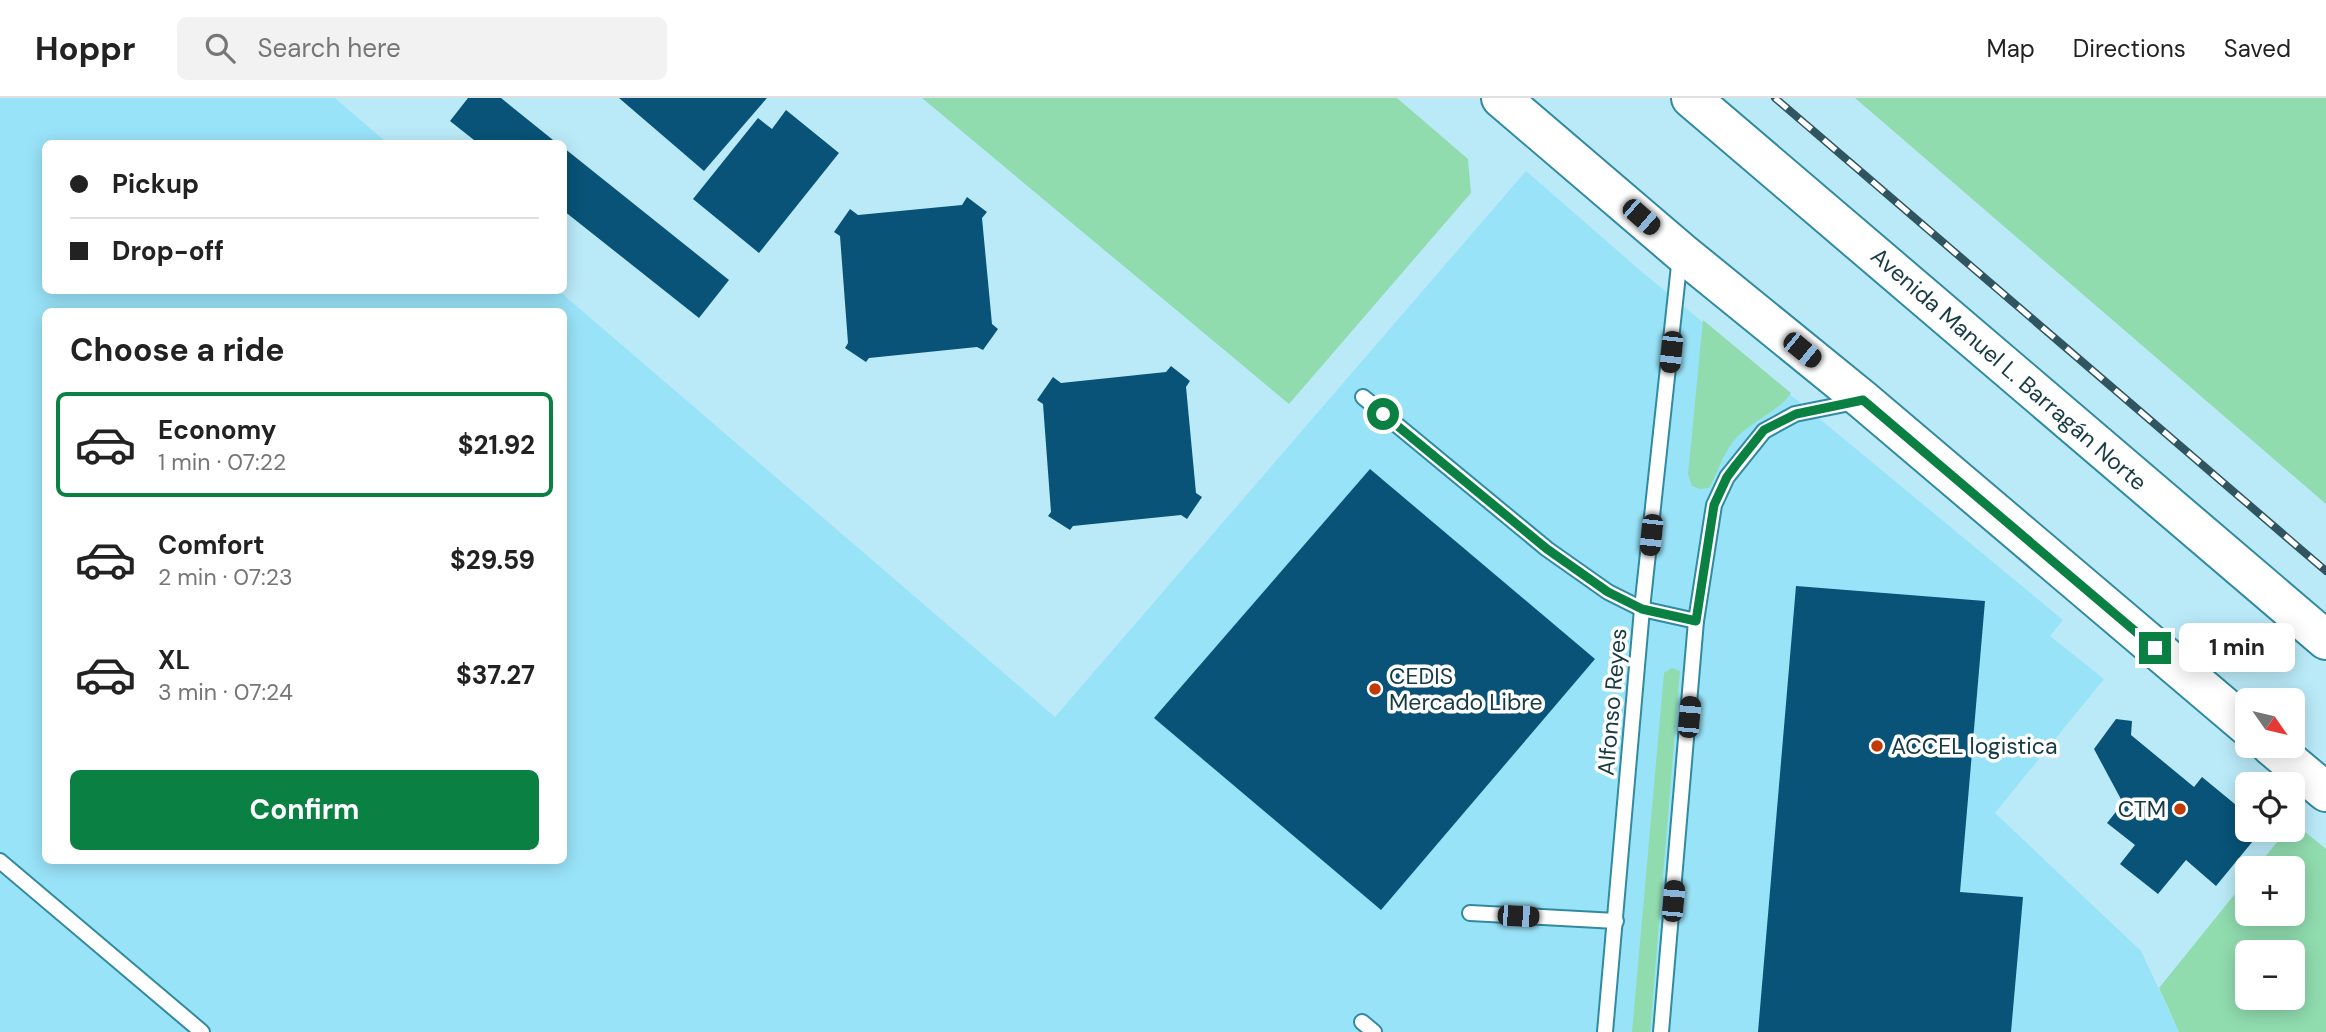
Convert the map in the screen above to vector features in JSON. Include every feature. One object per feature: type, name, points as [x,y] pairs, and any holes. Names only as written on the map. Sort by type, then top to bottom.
[{"type":"main road","points":[[1501,98],[2235,716]]},
{"type":"main road","name":"Avenida Manuel L. Barragán Norte","points":[[1692,98],[2326,640]]},
{"type":"main road","points":[[2285,758],[2326,792]]},
{"type":"lane","name":"Alfonso Reyes","points":[[1605,1032],[1642,609],[1681,251]]},
{"type":"lane","points":[[1363,397],[1547,549],[1608,592],[1642,609],[1696,621]]},
{"type":"lane","points":[[1661,1032],[1696,621],[1714,505],[1727,477],[1764,430],[1796,414],[1863,400]]},
{"type":"lane","points":[[0,861],[202,1032]]},
{"type":"lane","points":[[1470,913],[1616,921]]},
{"type":"shaded area","points":[[0,98],[335,98],[384,140],[42,140],[42,294],[562,294],[1055,717],[1526,171],[1642,272],[2063,620],[2050,636],[2104,679],[1995,813],[2141,951],[2179,1032],[0,1032]]},
{"type":"green space","points":[[922,98],[1397,98],[1468,159],[1471,193],[1289,404]]},
{"type":"green space","points":[[1855,98],[2326,98],[2326,504]]},
{"type":"green space","points":[[1703,320],[1791,393],[1780,405],[1739,435],[1725,454],[1709,488],[1700,489],[1692,486],[1688,474]]},
{"type":"green space","points":[[1672,668],[1680,671],[1650,1032],[1632,1032],[1664,673]]},
{"type":"green space","points":[[2305,832],[2326,849],[2326,1032],[2179,1032],[2159,988],[2235,894],[2235,926],[2305,926],[2305,856],[2266,856],[2277,842],[2305,842]]},
{"type":"building","points":[[468,98],[501,98],[553,140],[474,140],[450,121]]},
{"type":"building","points":[[619,98],[767,98],[704,171]]},
{"type":"building","points":[[786,110],[839,153],[759,253],[693,199],[758,118],[772,129]]},
{"type":"building","points":[[567,150],[729,280],[699,318],[567,213]]},
{"type":"building","points":[[967,197],[987,212],[982,218],[992,324],[998,329],[983,350],[977,347],[869,358],[866,362],[845,348],[848,343],[840,236],[834,232],[850,209],[858,215],[962,205]]},
{"type":"building","points":[[1171,366],[1190,381],[1186,387],[1196,493],[1202,497],[1187,519],[1181,515],[1073,526],[1070,530],[1048,516],[1051,512],[1043,404],[1037,400],[1053,377],[1061,383],[1166,372]]},
{"type":"building","name":"CEDIS Mercado Libre","points":[[1370,469],[1595,659],[1381,910],[1154,718]]},
{"type":"building","name":"ACCEL logistica","points":[[1796,586],[1985,601],[1960,892],[2023,897],[2011,1032],[1758,1032]]},
{"type":"building","name":"CTM","points":[[2116,719],[2132,721],[2131,735],[2194,787],[2202,777],[2235,804],[2235,842],[2252,842],[2241,856],[2235,856],[2235,863],[2216,886],[2186,860],[2158,894],[2120,864],[2135,845],[2107,823],[2123,803],[2094,749]]},
{"type":"railway","points":[[1775,98],[2326,571]]},
{"type":"place","name":"CEDIS Mercado Libre","points":[[1375,689]]},
{"type":"place","name":"ACCEL logistica","points":[[1877,746]]},
{"type":"place","name":"CTM","points":[[2180,809]]},
{"type":"route","points":[[1383,414],[1547,549],[1608,592],[1642,609],[1696,621],[1714,505],[1727,477],[1736,465],[1764,430],[1796,414],[1863,400],[2155,648]]}]
